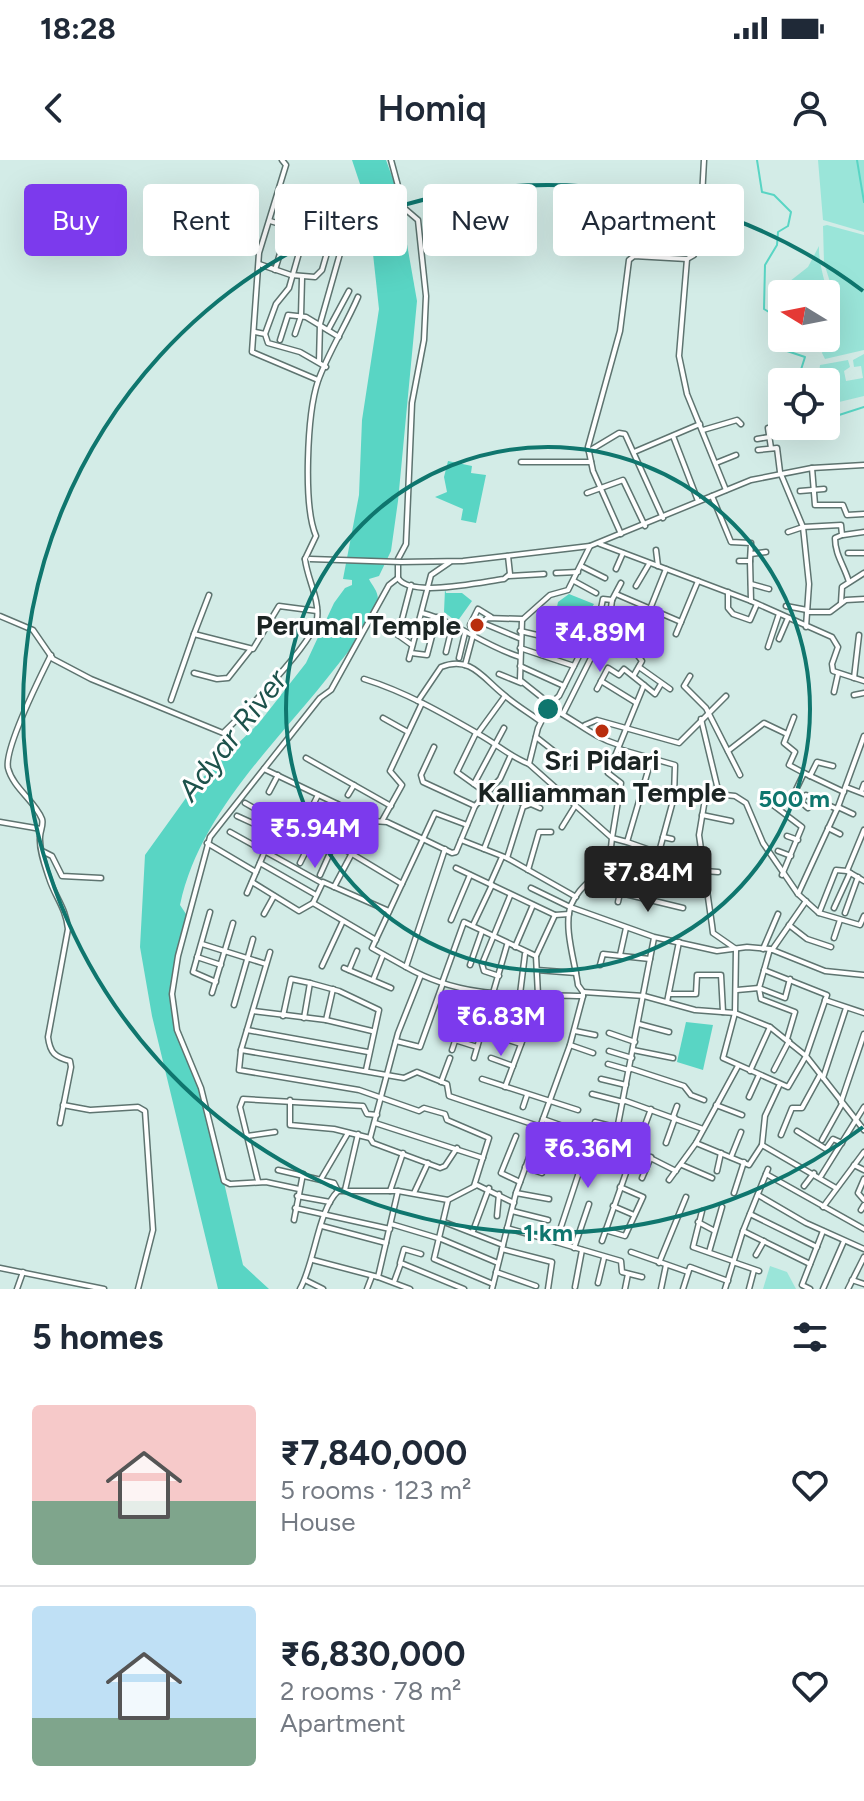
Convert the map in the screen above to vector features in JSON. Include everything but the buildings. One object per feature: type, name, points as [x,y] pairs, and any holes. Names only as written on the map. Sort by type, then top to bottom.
[{"type":"street","points":[[282,160],[286,165],[259,264],[253,354],[318,380]]},
{"type":"street","points":[[391,160],[404,208],[418,220],[425,281],[424,340],[412,403],[406,544],[398,559],[398,578],[401,583],[428,588],[544,574]]},
{"type":"street","points":[[704,160],[696,251],[687,259],[679,356],[687,394],[726,490]]},
{"type":"street","points":[[270,221],[275,223]]},
{"type":"street","points":[[621,534],[588,452],[592,425],[620,331],[629,260],[640,255],[687,259]]},
{"type":"street","points":[[275,270],[279,256]]},
{"type":"street","points":[[298,256],[286,293],[276,304],[265,334],[268,343],[326,367]]},
{"type":"street","points":[[259,264],[293,276],[315,277],[322,270],[326,256]]},
{"type":"street","points":[[319,362],[320,324],[339,256]]},
{"type":"street","points":[[295,334],[301,316],[302,277]]},
{"type":"street","points":[[328,330],[349,291]]},
{"type":"street","points":[[0,616],[33,630],[51,655],[91,679],[223,733],[271,684],[316,624],[317,611],[308,559],[316,536],[310,520],[308,487],[318,380],[358,297]]},
{"type":"street","points":[[339,310],[350,314]]},
{"type":"street","points":[[280,340],[288,315],[301,316],[320,324],[339,337]]},
{"type":"street","points":[[255,332],[265,334]]},
{"type":"street","points":[[703,430],[728,420],[741,424]]},
{"type":"street","points":[[634,452],[700,424]]},
{"type":"street","points":[[588,452],[622,433],[634,452],[663,518]]},
{"type":"street","points":[[673,436],[698,501]]},
{"type":"street","points":[[757,439],[768,437]]},
{"type":"street","points":[[770,440],[771,448]]},
{"type":"street","points":[[758,450],[777,448],[780,472],[803,527],[809,584],[806,627]]},
{"type":"street","points":[[716,463],[736,455]]},
{"type":"street","points":[[521,462],[591,462]]},
{"type":"street","points":[[308,559],[450,562],[590,546],[645,526],[726,490],[780,472],[864,465]]},
{"type":"street","points":[[812,468],[815,505],[843,505],[847,515],[864,514]]},
{"type":"street","points":[[587,493],[623,480],[645,526]]},
{"type":"street","points":[[800,491],[824,489]]},
{"type":"street","points":[[712,496],[731,542],[750,542],[751,601]]},
{"type":"street","points":[[788,532],[803,527],[839,524],[842,535]]},
{"type":"street","points":[[849,582],[844,565],[835,554],[835,538],[864,532]]},
{"type":"street","points":[[598,543],[751,601],[835,640],[838,647],[831,668],[838,674],[864,681]]},
{"type":"street","points":[[521,683],[519,631],[523,619],[550,595],[568,590],[590,546]]},
{"type":"street","points":[[656,550],[658,566]]},
{"type":"street","points":[[751,554],[766,552]]},
{"type":"street","points":[[616,569],[623,553]]},
{"type":"street","points":[[848,553],[864,553]]},
{"type":"street","points":[[508,556],[509,576]]},
{"type":"street","points":[[739,561],[750,561]]},
{"type":"street","points":[[437,617],[427,655],[410,656],[434,570],[450,562]]},
{"type":"street","points":[[636,586],[650,564]]},
{"type":"street","points":[[581,566],[605,578]]},
{"type":"street","points":[[642,629],[666,569]]},
{"type":"street","points":[[556,573],[578,572]]},
{"type":"street","points":[[841,603],[840,590],[864,573]]},
{"type":"street","points":[[299,1189],[258,1181],[230,1184],[224,1181],[201,1088],[180,1039],[174,1015],[175,969],[207,843],[320,698],[331,690],[389,585],[398,578]]},
{"type":"street","points":[[573,581],[596,593]]},
{"type":"street","points":[[676,634],[698,581]]},
{"type":"street","points":[[610,616],[612,600],[621,583]]},
{"type":"street","points":[[751,584],[769,589]]},
{"type":"street","points":[[398,635],[411,585]]},
{"type":"street","points":[[728,592],[728,608],[733,614],[750,620],[757,604]]},
{"type":"street","points":[[616,594],[681,622]]},
{"type":"street","points":[[171,700],[209,595]]},
{"type":"street","points":[[563,714],[596,648],[596,630],[603,599],[612,600]]},
{"type":"street","points":[[786,606],[830,612],[841,603],[864,599]]},
{"type":"street","points":[[194,673],[217,679],[228,678],[257,645],[279,606],[317,611]]},
{"type":"street","points":[[474,635],[470,625],[480,608],[491,617],[523,619]]},
{"type":"street","points":[[422,613],[453,623],[520,657]]},
{"type":"street","points":[[768,647],[779,614]]},
{"type":"street","points":[[465,665],[474,635],[491,617]]},
{"type":"street","points":[[779,639],[788,618]]},
{"type":"street","points":[[446,652],[453,623]]},
{"type":"street","points":[[483,623],[519,638]]},
{"type":"street","points":[[391,629],[413,646]]},
{"type":"street","points":[[529,764],[540,721],[596,630]]},
{"type":"street","points":[[596,630],[614,638],[640,657],[642,661],[633,676]]},
{"type":"street","points":[[519,631],[584,646]]},
{"type":"street","points":[[459,658],[466,632]]},
{"type":"street","points":[[194,634],[250,650]]},
{"type":"street","points":[[854,678],[859,635]]},
{"type":"street","points":[[519,648],[574,666]]},
{"type":"street","points":[[51,655],[42,676],[33,687],[8,760],[15,782],[43,819],[42,851],[53,891],[64,904],[68,929],[48,1037],[49,1048],[56,1057],[70,1061],[60,1123]]},
{"type":"street","points":[[857,659],[864,660]]},
{"type":"street","points":[[382,821],[402,785],[390,771],[420,702],[441,667],[465,665],[479,670],[505,696],[540,721]]},
{"type":"street","points":[[519,666],[564,686]]},
{"type":"street","points":[[639,667],[670,689]]},
{"type":"street","points":[[597,689],[608,668],[619,675],[624,669],[655,694],[662,683]]},
{"type":"street","points":[[499,674],[521,683],[550,706],[585,725],[593,736],[675,765],[674,797],[659,852]]},
{"type":"street","points":[[834,692],[838,674]]},
{"type":"street","points":[[690,676],[684,686],[700,700],[740,775]]},
{"type":"street","points":[[364,679],[420,702],[477,733],[510,757],[529,764],[612,838],[673,858],[670,869]]},
{"type":"street","points":[[601,681],[635,702]]},
{"type":"street","points":[[448,1200],[436,1261],[493,1286],[516,1193],[575,1031],[583,994],[576,973],[570,907],[608,862],[621,787],[608,773],[644,685]]},
{"type":"street","points":[[854,695],[864,693]]},
{"type":"street","points":[[489,795],[458,774],[456,769],[477,733],[505,696]]},
{"type":"street","points":[[585,725],[593,719],[679,743],[726,696]]},
{"type":"street","points":[[794,717],[784,743],[795,752],[789,765],[845,789],[862,793],[864,784]]},
{"type":"street","points":[[383,718],[408,732]]},
{"type":"street","points":[[701,719],[719,795]]},
{"type":"street","points":[[728,751],[764,723],[787,734]]},
{"type":"street","points":[[474,784],[504,728]]},
{"type":"street","points":[[535,736],[569,763]]},
{"type":"street","points":[[798,894],[838,808],[864,736]]},
{"type":"street","points":[[434,747],[421,775],[423,782],[475,806]]},
{"type":"street","points":[[264,769],[373,821],[382,821],[454,853],[475,806],[489,795],[510,757]]},
{"type":"street","points":[[627,842],[652,757]]},
{"type":"street","points":[[306,758],[391,806]]},
{"type":"street","points":[[810,776],[817,762],[833,766]]},
{"type":"street","points":[[804,773],[792,797],[808,808]]},
{"type":"street","points":[[269,792],[278,775]]},
{"type":"street","points":[[348,795],[354,785]]},
{"type":"street","points":[[736,949],[713,933],[699,835],[706,793],[735,796],[746,803],[782,875],[819,913],[860,925],[864,916]]},
{"type":"street","points":[[309,813],[318,795]]},
{"type":"street","points":[[801,802],[805,795],[853,814]]},
{"type":"street","points":[[511,796],[525,805],[540,808]]},
{"type":"street","points":[[484,849],[502,802]]},
{"type":"street","points":[[245,803],[268,816]]},
{"type":"street","points":[[327,825],[337,804]]},
{"type":"street","points":[[473,925],[525,805]]},
{"type":"street","points":[[773,805],[802,827],[782,875]]},
{"type":"street","points":[[562,827],[575,806]]},
{"type":"street","points":[[237,816],[258,827],[274,807],[402,884]]},
{"type":"street","points":[[320,875],[355,812]]},
{"type":"street","points":[[467,825],[435,813],[372,949],[421,975],[493,996],[644,996],[695,1010],[735,1013],[770,1027],[806,1056],[864,1130]]},
{"type":"street","points":[[701,815],[731,821]]},
{"type":"street","points":[[286,838],[294,821]]},
{"type":"street","points":[[358,843],[373,821]]},
{"type":"street","points":[[0,822],[41,829]]},
{"type":"street","points":[[828,828],[840,834]]},
{"type":"street","points":[[834,908],[864,830]]},
{"type":"street","points":[[230,832],[322,883],[389,911]]},
{"type":"street","points":[[528,870],[539,832],[551,832]]},
{"type":"street","points":[[300,863],[315,833]]},
{"type":"street","points":[[787,836],[798,840]]},
{"type":"street","points":[[663,837],[672,839]]},
{"type":"street","points":[[461,840],[504,857],[576,897]]},
{"type":"street","points":[[207,843],[256,872]]},
{"type":"street","points":[[406,967],[445,849]]},
{"type":"street","points":[[247,893],[265,850]]},
{"type":"street","points":[[42,851],[52,856],[62,876],[101,878]]},
{"type":"street","points":[[778,851],[791,856]]},
{"type":"street","points":[[334,887],[351,855]]},
{"type":"street","points":[[260,863],[316,895]]},
{"type":"street","points":[[650,866],[670,869],[683,877],[706,879]]},
{"type":"street","points":[[456,868],[555,915],[569,914]]},
{"type":"street","points":[[704,871],[718,872]]},
{"type":"street","points":[[819,913],[834,872],[849,872],[861,879],[845,913]]},
{"type":"street","points":[[451,920],[470,875]]},
{"type":"street","points":[[252,882],[299,911],[313,903],[322,883]]},
{"type":"street","points":[[588,885],[683,908]]},
{"type":"street","points":[[531,888],[570,907],[654,937],[717,951],[771,950],[825,971],[864,975]]},
{"type":"street","points":[[618,902],[620,893]]},
{"type":"street","points":[[264,914],[274,896]]},
{"type":"street","points":[[499,976],[483,970],[510,896]]},
{"type":"street","points":[[774,1070],[788,1040],[795,1012],[761,999],[759,988],[771,950],[806,901]]},
{"type":"street","points":[[313,903],[342,923],[376,940]]},
{"type":"street","points":[[515,947],[533,905]]},
{"type":"street","points":[[210,912],[193,972],[216,982]]},
{"type":"street","points":[[763,949],[778,914]]},
{"type":"street","points":[[538,995],[536,956],[555,915]]},
{"type":"street","points":[[834,938],[840,920]]},
{"type":"street","points":[[396,1041],[420,1047],[460,926],[464,922],[525,954],[536,956]]},
{"type":"street","points":[[212,993],[233,923]]},
{"type":"street","points":[[322,966],[342,923]]},
{"type":"street","points":[[789,925],[807,939],[831,947]]},
{"type":"street","points":[[620,955],[626,928]]},
{"type":"street","points":[[470,965],[482,931]]},
{"type":"street","points":[[615,1140],[654,937]]},
{"type":"street","points":[[234,1005],[253,939]]},
{"type":"street","points":[[667,1002],[679,942]]},
{"type":"street","points":[[202,944],[266,964]]},
{"type":"street","points":[[474,1058],[507,945]]},
{"type":"street","points":[[736,949],[735,1013],[722,1055],[724,1060],[779,1086],[788,1087],[806,1056],[827,995],[764,970]]},
{"type":"street","points":[[357,951],[346,969],[391,988]]},
{"type":"street","points":[[270,952],[241,1050],[240,1072],[382,1097],[419,1111],[424,1108],[444,1113],[447,1120],[488,1137],[474,1186]]},
{"type":"street","points":[[520,994],[525,954]]},
{"type":"street","points":[[600,965],[603,954],[650,959]]},
{"type":"street","points":[[373,980],[383,955]]},
{"type":"street","points":[[197,957],[221,965]]},
{"type":"street","points":[[537,970],[576,973]]},
{"type":"street","points":[[370,1138],[396,1041],[421,975]]},
{"type":"street","points":[[669,994],[696,994],[697,975],[721,975],[723,1012]]},
{"type":"street","points":[[283,1016],[291,979],[333,989],[379,1010],[366,1070]]},
{"type":"street","points":[[736,990],[759,988],[785,998],[790,979]]},
{"type":"street","points":[[304,1018],[310,983]]},
{"type":"street","points":[[326,1020],[333,989]]},
{"type":"street","points":[[825,1000],[864,1013]]},
{"type":"street","points":[[781,1135],[792,1108],[802,1108],[822,1076],[846,1008]]},
{"type":"street","points":[[253,1011],[326,1020],[373,1032]]},
{"type":"street","points":[[639,1024],[669,1032]]},
{"type":"street","points":[[750,1071],[770,1027]]},
{"type":"street","points":[[247,1030],[368,1052]]},
{"type":"street","points":[[575,1031],[595,1035]]},
{"type":"street","points":[[609,1033],[635,1042]]},
{"type":"street","points":[[822,1140],[842,1103],[864,1034]]},
{"type":"street","points":[[499,1037],[522,1041],[505,1087]]},
{"type":"street","points":[[452,1050],[455,1039],[477,1047]]},
{"type":"street","points":[[570,1045],[593,1053]]},
{"type":"street","points":[[241,1050],[407,1078],[417,1072],[448,1085],[449,1096],[541,1127]]},
{"type":"street","points":[[633,1050],[673,1058]]},
{"type":"street","points":[[609,1051],[632,1058]]},
{"type":"street","points":[[441,1082],[450,1058]]},
{"type":"street","points":[[491,1058],[513,1066]]},
{"type":"street","points":[[608,1064],[684,1086],[691,1095],[704,1100]]},
{"type":"street","points":[[669,1180],[696,1143],[738,1066]]},
{"type":"street","points":[[749,1097],[759,1075]]},
{"type":"street","points":[[482,1079],[578,1110]]},
{"type":"street","points":[[601,1079],[626,1085]]},
{"type":"street","points":[[696,1143],[749,1165],[762,1145],[765,1116],[779,1086]]},
{"type":"street","points":[[592,1094],[652,1109],[703,1129]]},
{"type":"street","points":[[523,1107],[527,1095]]},
{"type":"street","points":[[258,1181],[241,1100],[290,1100],[362,1106],[367,1114],[377,1115]]},
{"type":"street","points":[[290,1100],[290,1125],[358,1133],[370,1138],[373,1143],[441,1168],[457,1148]]},
{"type":"street","points":[[63,1105],[90,1110],[138,1107],[145,1111],[153,1230],[138,1289]]},
{"type":"street","points":[[716,1105],[742,1115]]},
{"type":"street","points":[[666,1143],[677,1106]]},
{"type":"street","points":[[820,1177],[864,1107]]},
{"type":"street","points":[[642,1133],[652,1109]]},
{"type":"street","points":[[543,1119],[591,1136],[615,1140],[676,1171]]},
{"type":"street","points":[[595,1122],[618,1128]]},
{"type":"street","points":[[375,1123],[483,1158]]},
{"type":"street","points":[[797,1131],[826,1149],[833,1139],[842,1143]]},
{"type":"street","points":[[247,1136],[275,1132]]},
{"type":"street","points":[[321,1179],[348,1132]]},
{"type":"street","points":[[731,1157],[741,1132]]},
{"type":"street","points":[[345,1190],[358,1133]]},
{"type":"street","points":[[516,1136],[501,1173],[520,1182]]},
{"type":"street","points":[[556,1242],[591,1136]]},
{"type":"street","points":[[534,1144],[551,1149]]},
{"type":"street","points":[[762,1145],[836,1188]]},
{"type":"street","points":[[602,1241],[634,1150]]},
{"type":"street","points":[[823,1207],[864,1152]]},
{"type":"street","points":[[390,1191],[403,1153]]},
{"type":"street","points":[[717,1171],[721,1153]]},
{"type":"street","points":[[642,1178],[651,1157]]},
{"type":"street","points":[[734,1193],[744,1162]]},
{"type":"street","points":[[414,1193],[428,1163]]},
{"type":"street","points":[[682,1165],[712,1178]]},
{"type":"street","points":[[854,1165],[864,1170]]},
{"type":"street","points":[[525,1167],[542,1173]]},
{"type":"street","points":[[278,1170],[321,1179],[336,1185],[338,1191]]},
{"type":"street","points":[[725,1289],[743,1231],[767,1172],[864,1229]]},
{"type":"street","points":[[804,1186],[814,1173]]},
{"type":"street","points":[[294,1220],[303,1174]]},
{"type":"street","points":[[863,1205],[858,1193],[864,1179]]},
{"type":"street","points":[[300,1289],[313,1260],[330,1202],[338,1191],[398,1191],[448,1200],[474,1186],[489,1188],[514,1203]]},
{"type":"street","points":[[605,1230],[625,1236],[643,1197],[620,1187]]},
{"type":"street","points":[[473,1231],[489,1188]]},
{"type":"street","points":[[367,1289],[375,1276],[386,1243],[398,1191]]},
{"type":"street","points":[[516,1193],[549,1199]]},
{"type":"street","points":[[497,1216],[499,1194]]},
{"type":"street","points":[[758,1195],[823,1231],[864,1249]]},
{"type":"street","points":[[297,1196],[330,1202]]},
{"type":"street","points":[[659,1263],[686,1197]]},
{"type":"street","points":[[574,1248],[589,1204]]},
{"type":"street","points":[[613,1206],[634,1215]]},
{"type":"street","points":[[709,1252],[722,1207]]},
{"type":"street","points":[[295,1208],[441,1239],[498,1263]]},
{"type":"street","points":[[512,1211],[548,1220]]},
{"type":"street","points":[[702,1211],[692,1242],[695,1248],[756,1270],[749,1289]]},
{"type":"street","points":[[750,1214],[817,1247]]},
{"type":"street","points":[[444,1222],[473,1231],[502,1247],[552,1262],[548,1289]]},
{"type":"street","points":[[698,1222],[713,1230]]},
{"type":"street","points":[[322,1226],[386,1243]]},
{"type":"street","points":[[507,1228],[621,1261],[622,1272],[642,1277]]},
{"type":"street","points":[[743,1231],[810,1264]]},
{"type":"street","points":[[810,1289],[802,1285],[823,1231]]},
{"type":"street","points":[[756,1255],[764,1241]]},
{"type":"street","points":[[823,1289],[844,1241]]},
{"type":"street","points":[[394,1282],[404,1249],[421,1254]]},
{"type":"street","points":[[575,1287],[582,1250]]},
{"type":"street","points":[[631,1252],[688,1272]]},
{"type":"street","points":[[848,1289],[864,1257]]},
{"type":"street","points":[[598,1283],[604,1258]]},
{"type":"street","points":[[313,1260],[375,1276],[408,1289]]},
{"type":"street","points":[[400,1263],[464,1289]]},
{"type":"street","points":[[661,1289],[666,1265]]},
{"type":"street","points":[[683,1289],[690,1267],[728,1281]]},
{"type":"street","points":[[0,1268],[104,1289]]},
{"type":"street","points":[[17,1289],[23,1271]]},
{"type":"street","points":[[496,1272],[536,1286]]},
{"type":"street","points":[[625,1289],[628,1274]]},
{"type":"street","points":[[305,1280],[323,1289]]},
{"type":"street","points":[[383,1289],[387,1280]]},
{"type":"street","points":[[852,1280],[864,1284]]},
{"type":"shaded area","points":[[352,160],[386,160],[395,184],[360,184]]},
{"type":"shaded area","points":[[818,160],[864,160],[864,232],[823,220]]},
{"type":"shaded area","points":[[823,226],[864,235],[864,350],[825,359],[822,352],[840,352],[840,280],[829,280],[824,263]]},
{"type":"shaded area","points":[[407,244],[417,301],[391,551],[379,576],[369,579],[378,597],[373,616],[223,808],[190,871],[180,905],[188,917],[172,994],[178,1034],[205,1100],[243,1265],[269,1289],[218,1289],[152,1016],[140,947],[145,855],[196,784],[259,723],[306,663],[334,603],[345,588],[352,585],[352,580],[343,579],[359,495],[362,420],[379,309],[373,256],[407,256]]},
{"type":"shaded area","points":[[819,246],[824,280],[791,280],[808,267]]},
{"type":"shaded area","points":[[864,354],[864,396],[840,402],[840,368],[820,368],[820,365],[848,360],[850,367],[844,371],[846,381],[863,378],[861,366],[854,367],[853,360]]},
{"type":"shaded area","points":[[448,461],[472,466],[471,473],[486,475],[476,523],[461,520],[463,509],[435,497],[447,492],[444,477]]},
{"type":"shaded area","points":[[445,589],[446,593],[462,593],[472,601],[457,622],[444,612]]},
{"type":"shaded area","points":[[569,594],[594,604],[585,619],[578,616],[570,619],[556,612],[558,602]]},
{"type":"shaded area","points":[[686,1022],[713,1025],[703,1070],[677,1062]]},
{"type":"shaded area","points":[[770,1266],[787,1272],[796,1289],[763,1289]]},
{"type":"waterway","points":[[757,160],[762,192],[774,195],[791,212],[788,226],[778,232],[777,245],[765,265],[764,309],[768,311]]},
{"type":"waterway","points":[[857,160],[864,202]]},
{"type":"waterway","points":[[790,352],[805,357],[802,368]]},
{"type":"waterway","points":[[840,415],[864,407]]},
{"type":"place","name":"Perumal Temple","points":[[477,625]]},
{"type":"place","name":"Sri Pidari Kalliamman Temple","points":[[602,731]]},
{"type":"water label","name":"Adyar River","points":[[232,735]]}]
